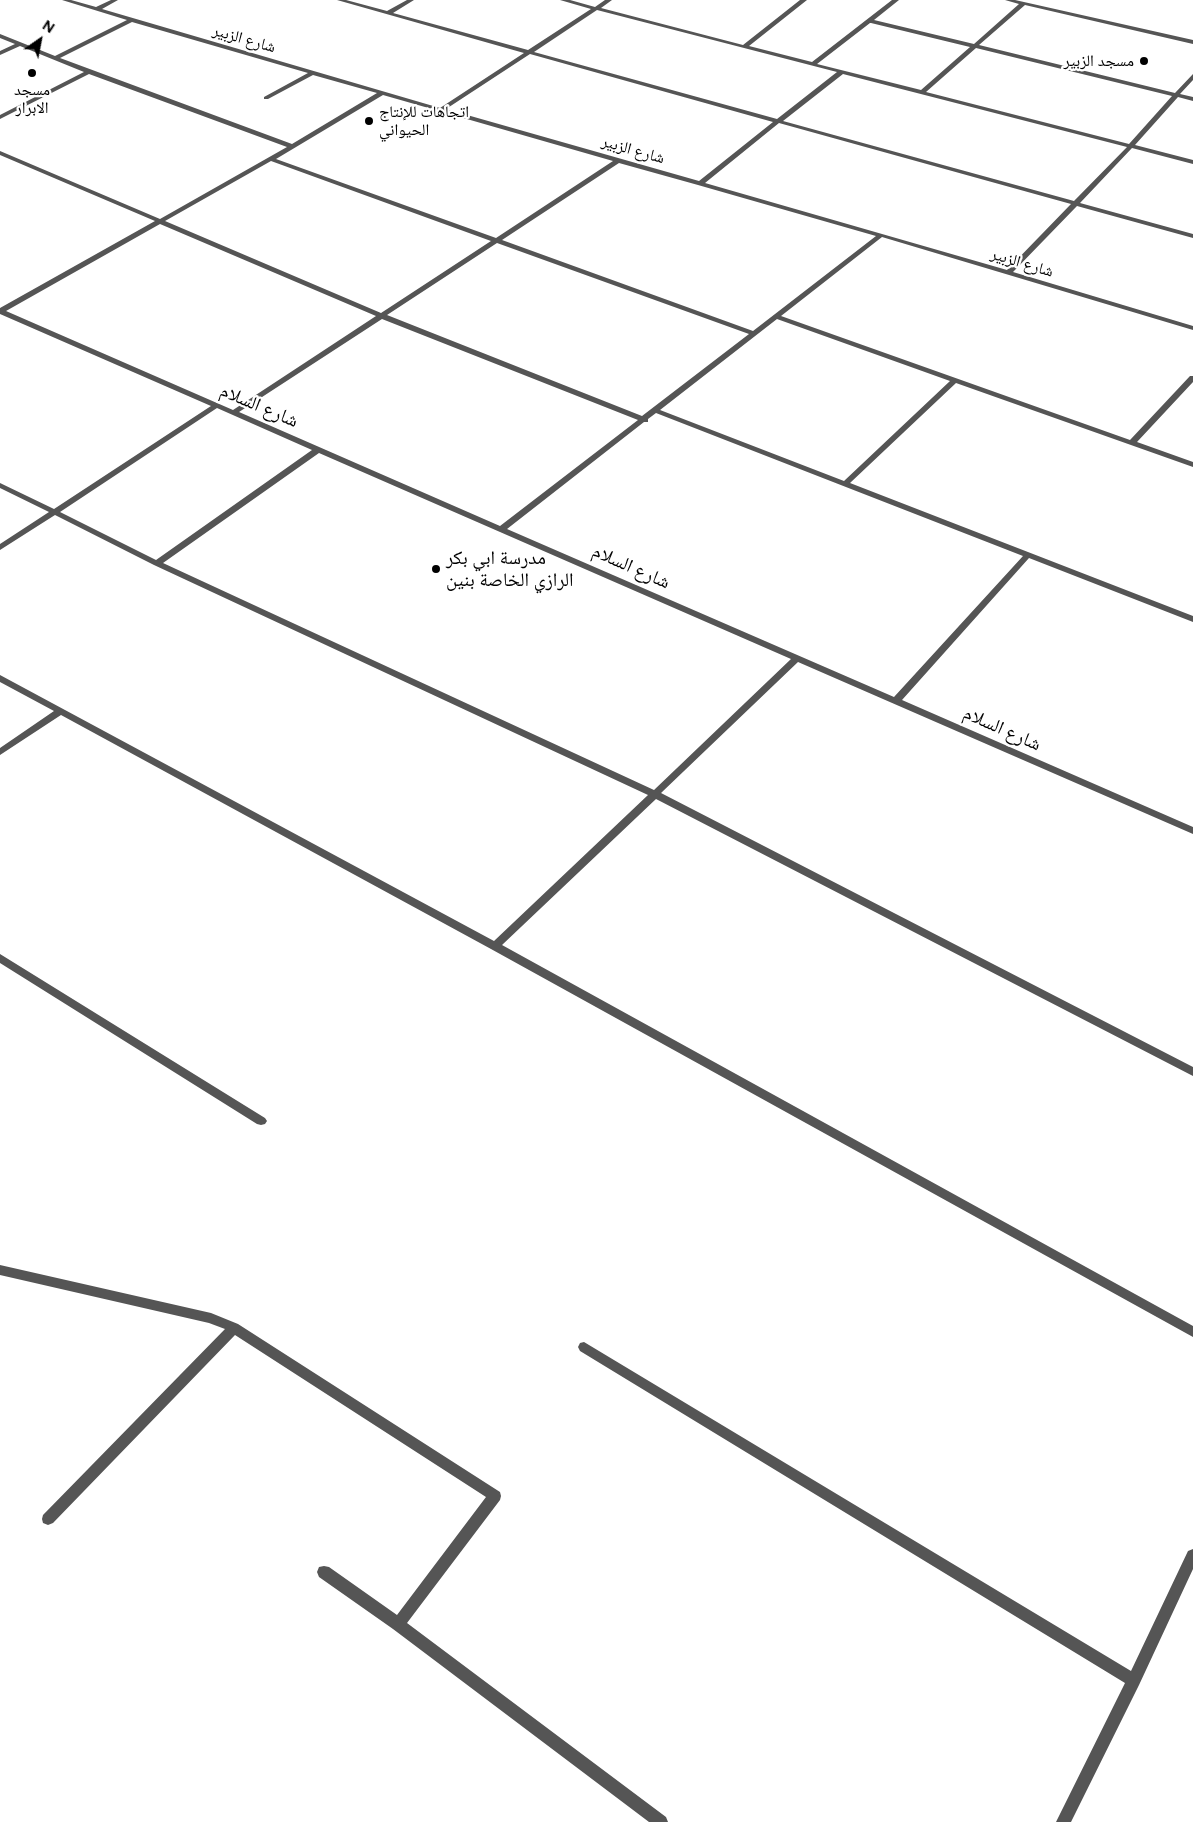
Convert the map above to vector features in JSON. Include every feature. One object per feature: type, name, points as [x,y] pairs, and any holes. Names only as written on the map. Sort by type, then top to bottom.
[{"type":"street","name":"شارع الزبير","points":[[65,0],[312,73],[881,235],[1193,328]]},
{"type":"street","points":[[97,9],[115,0]]},
{"type":"street","points":[[340,0],[1193,236]]},
{"type":"street","points":[[388,13],[411,0]]},
{"type":"street","points":[[563,0],[1193,162]]},
{"type":"street","points":[[441,110],[609,0]]},
{"type":"street","points":[[745,46],[804,0]]},
{"type":"street","points":[[812,64],[896,0]]},
{"type":"street","points":[[1008,0],[1193,42]]},
{"type":"street","points":[[922,92],[1023,4]]},
{"type":"street","points":[[55,58],[132,20]]},
{"type":"street","points":[[870,21],[1193,99]]},
{"type":"street","points":[[0,36],[89,72],[291,146]]},
{"type":"street","points":[[0,53],[19,44]]},
{"type":"street","points":[[700,184],[778,120],[843,71]]},
{"type":"street","points":[[0,117],[89,72]]},
{"type":"street","points":[[266,98],[312,73]]},
{"type":"street","points":[[1008,273],[1130,146],[1193,76]]},
{"type":"street","points":[[0,311],[271,159],[382,93]]},
{"type":"street","points":[[0,154],[160,220],[382,316],[645,420]]},
{"type":"street","points":[[271,159],[755,334]]},
{"type":"street","points":[[235,412],[619,160]]},
{"type":"street","points":[[503,528],[657,411],[881,235]]},
{"type":"street","name":"شارع السلام","points":[[0,311],[503,528],[1193,830]]},
{"type":"street","points":[[778,317],[1193,465]]},
{"type":"street","points":[[1132,443],[1193,378]]},
{"type":"street","points":[[846,483],[954,381]]},
{"type":"street","points":[[0,548],[217,406]]},
{"type":"street","points":[[657,411],[1193,619]]},
{"type":"street","points":[[156,564],[319,449]]},
{"type":"street","points":[[0,485],[156,564],[655,794],[1193,1072]]},
{"type":"street","points":[[896,701],[1028,555]]},
{"type":"street","points":[[495,946],[798,658]]},
{"type":"street","points":[[0,678],[495,946],[1193,1332]]},
{"type":"street","points":[[0,752],[60,710]]},
{"type":"street","points":[[0,958],[261,1121]]},
{"type":"street","points":[[0,1270],[211,1318],[234,1328],[496,1496],[398,1624]]},
{"type":"street","points":[[48,1519],[234,1328]]},
{"type":"street","points":[[584,1347],[1134,1680]]},
{"type":"street","points":[[1063,1822],[1193,1556]]},
{"type":"street","points":[[324,1572],[398,1624],[661,1822]]},
{"type":"place","name":"مسجد الزبير","points":[[1144,61]]},
{"type":"place","name":"مسجد الابرار","points":[[32,73]]},
{"type":"place","name":"اتجاهات للإنتاج الحيواني","points":[[369,121]]},
{"type":"place","name":"مدرسة ابي بكر الرازي الخاصة بنين","points":[[436,569]]}]
